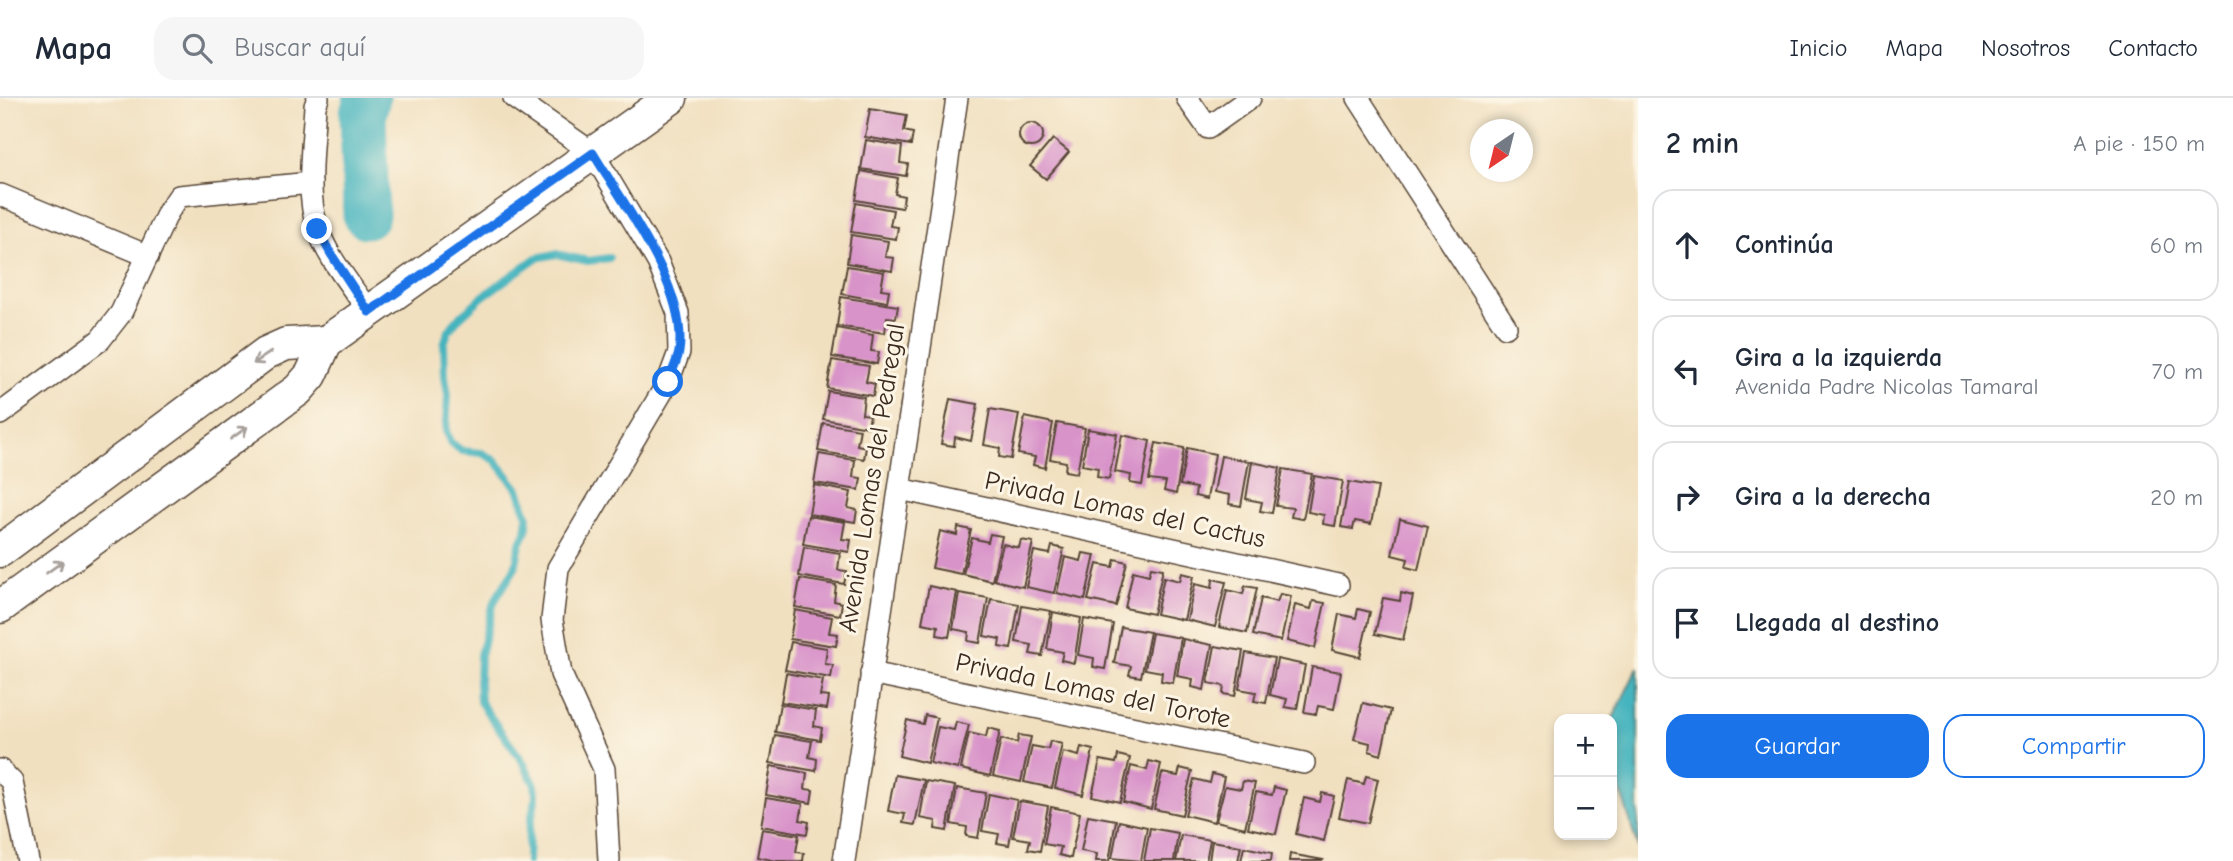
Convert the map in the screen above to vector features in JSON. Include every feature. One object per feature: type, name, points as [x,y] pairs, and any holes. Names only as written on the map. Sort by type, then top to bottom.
[{"type":"street","points":[[318,98],[315,106],[311,183],[317,229],[369,312]]},
{"type":"street","points":[[514,98],[593,153],[659,262],[678,313],[679,352],[668,382],[558,568],[552,620],[561,674],[604,769],[609,861]]},
{"type":"street","points":[[0,607],[298,390],[311,375],[326,342],[671,98]]},
{"type":"street","points":[[1187,98],[1209,128],[1250,98]]},
{"type":"street","points":[[1357,98],[1506,327]]},
{"type":"street","name":"Avenida Lomas del Pedregal","points":[[844,861],[956,100]]},
{"type":"street","points":[[0,414],[100,340],[121,313],[168,212],[179,196],[311,183]]},
{"type":"street","points":[[1,195],[148,256]]},
{"type":"street","points":[[0,551],[266,353],[286,344],[326,342]]},
{"type":"street","name":"Privada Lomas del Cactus","points":[[900,489],[1338,585]]},
{"type":"street","name":"Privada Lomas del Torote","points":[[871,673],[1304,763]]},
{"type":"street","points":[[0,770],[12,782],[28,861]]},
{"type":"water","points":[[1638,667],[1638,849],[1617,778],[1615,714]]},
{"type":"building","points":[[870,109],[907,115],[904,131],[913,133],[911,145],[865,137]]},
{"type":"building","points":[[1031,123],[1039,127],[1043,135],[1039,143],[1031,147],[1023,143],[1019,135],[1023,127]]},
{"type":"building","points":[[1053,139],[1069,152],[1046,179],[1030,166]]},
{"type":"building","points":[[866,140],[902,146],[900,163],[908,164],[906,176],[861,169]]},
{"type":"building","points":[[861,171],[898,178],[895,194],[904,196],[902,208],[856,200]]},
{"type":"building","points":[[856,203],[893,210],[890,226],[898,227],[896,239],[851,232]]},
{"type":"building","points":[[851,235],[888,241],[885,257],[894,258],[892,271],[847,263]]},
{"type":"building","points":[[847,266],[884,272],[881,289],[889,290],[887,302],[842,294]]},
{"type":"building","points":[[841,297],[898,306],[896,318],[887,317],[885,333],[837,326]]},
{"type":"building","points":[[837,328],[873,335],[871,351],[879,352],[877,364],[832,357]]},
{"type":"building","points":[[832,360],[869,366],[866,382],[875,384],[873,396],[827,388]]},
{"type":"building","points":[[828,391],[864,397],[862,414],[870,415],[868,427],[823,419]]},
{"type":"building","points":[[950,399],[978,404],[971,441],[955,437],[954,446],[941,444]]},
{"type":"building","points":[[990,409],[1019,414],[1011,459],[999,457],[1000,448],[984,445]]},
{"type":"building","points":[[1025,417],[1053,423],[1045,468],[1033,465],[1035,457],[1018,454]]},
{"type":"building","points":[[823,423],[860,429],[857,445],[866,447],[864,459],[818,451]]},
{"type":"building","points":[[1057,423],[1085,428],[1077,473],[1065,471],[1066,462],[1050,459]]},
{"type":"building","points":[[1088,429],[1117,434],[1109,479],[1097,477],[1098,468],[1082,465]]},
{"type":"building","points":[[1122,435],[1150,441],[1142,485],[1130,483],[1131,475],[1115,472]]},
{"type":"building","points":[[1156,443],[1184,448],[1176,494],[1164,491],[1166,482],[1149,480]]},
{"type":"building","points":[[1187,448],[1215,454],[1207,499],[1195,496],[1196,488],[1180,485]]},
{"type":"building","points":[[819,454],[855,460],[853,477],[861,478],[859,490],[814,483]]},
{"type":"building","points":[[1221,456],[1249,461],[1241,506],[1229,504],[1230,495],[1214,492]]},
{"type":"building","points":[[1252,462],[1280,468],[1272,513],[1260,511],[1262,502],[1246,499]]},
{"type":"building","points":[[1283,469],[1312,474],[1303,519],[1291,517],[1293,508],[1276,506]]},
{"type":"building","points":[[1314,476],[1343,481],[1335,526],[1323,524],[1324,515],[1308,512]]},
{"type":"building","points":[[1349,482],[1378,487],[1371,524],[1355,521],[1353,529],[1341,527]]},
{"type":"building","points":[[814,485],[851,492],[848,508],[857,510],[855,522],[809,514]]},
{"type":"building","points":[[808,516],[845,522],[842,539],[851,540],[849,552],[803,544]]},
{"type":"building","points":[[1400,519],[1428,526],[1418,570],[1406,567],[1408,559],[1392,555]]},
{"type":"building","points":[[958,527],[971,530],[961,574],[932,568],[940,531],[957,535]]},
{"type":"building","points":[[990,534],[1002,536],[992,581],[963,574],[972,538],[988,542]]},
{"type":"building","points":[[1021,540],[1033,542],[1023,587],[994,580],[1003,544],[1019,548]]},
{"type":"building","points":[[1052,546],[1064,549],[1054,593],[1026,587],[1034,551],[1050,554]]},
{"type":"building","points":[[804,547],[840,553],[838,570],[847,571],[844,584],[799,576]]},
{"type":"building","points":[[1083,553],[1095,555],[1085,600],[1057,593],[1065,557],[1081,561]]},
{"type":"building","points":[[1115,559],[1127,562],[1116,606],[1088,600],[1097,564],[1113,567]]},
{"type":"building","points":[[1151,567],[1163,569],[1153,614],[1125,608],[1133,571],[1149,575]]},
{"type":"building","points":[[1182,573],[1194,576],[1184,620],[1156,614],[1164,577],[1180,581]]},
{"type":"building","points":[[800,579],[836,585],[834,601],[842,603],[840,615],[795,607]]},
{"type":"building","points":[[1213,579],[1226,582],[1215,627],[1187,620],[1195,584],[1212,588]]},
{"type":"building","points":[[929,586],[957,592],[949,637],[937,635],[938,626],[922,623]]},
{"type":"building","points":[[1245,586],[1257,588],[1247,633],[1219,627],[1227,590],[1243,594]]},
{"type":"building","points":[[959,593],[988,598],[980,643],[968,641],[969,632],[953,629]]},
{"type":"building","points":[[1401,593],[1413,596],[1403,640],[1375,634],[1383,598],[1400,601]]},
{"type":"building","points":[[1280,594],[1291,596],[1281,641],[1253,635],[1261,598],[1277,602]]},
{"type":"building","points":[[991,599],[1019,604],[1011,649],[999,647],[1000,639],[984,636]]},
{"type":"building","points":[[1313,601],[1325,603],[1315,648],[1287,641],[1295,605],[1311,609]]},
{"type":"building","points":[[1022,606],[1051,611],[1042,656],[1030,654],[1032,645],[1016,642]]},
{"type":"building","points":[[1358,609],[1370,612],[1360,657],[1332,650],[1339,614],[1356,618]]},
{"type":"building","points":[[795,610],[832,617],[829,633],[838,634],[836,646],[790,639]]},
{"type":"building","points":[[1053,612],[1081,618],[1074,663],[1061,660],[1063,652],[1047,649]]},
{"type":"building","points":[[1084,619],[1113,624],[1105,669],[1093,667],[1094,658],[1078,655]]},
{"type":"building","points":[[1121,627],[1150,632],[1141,677],[1129,675],[1131,666],[1114,663]]},
{"type":"building","points":[[1152,633],[1181,638],[1173,683],[1161,681],[1162,672],[1145,669]]},
{"type":"building","points":[[1183,639],[1212,645],[1204,690],[1192,687],[1193,679],[1177,676]]},
{"type":"building","points":[[791,642],[827,648],[825,664],[833,665],[831,678],[785,670]]},
{"type":"building","points":[[1215,646],[1243,651],[1235,696],[1223,694],[1224,686],[1208,683]]},
{"type":"building","points":[[1246,653],[1274,658],[1266,703],[1254,701],[1256,692],[1239,689]]},
{"type":"building","points":[[1277,659],[1305,665],[1297,709],[1285,707],[1287,699],[1270,695]]},
{"type":"building","points":[[1312,667],[1341,672],[1334,709],[1318,706],[1316,714],[1304,712]]},
{"type":"building","points":[[786,673],[823,680],[820,696],[829,697],[827,709],[781,702]]},
{"type":"building","points":[[1363,703],[1391,710],[1381,755],[1369,751],[1370,743],[1354,739]]},
{"type":"building","points":[[780,704],[816,710],[814,726],[822,728],[820,740],[775,732]]},
{"type":"building","points":[[925,715],[937,718],[927,763],[899,756],[907,720],[923,724]]},
{"type":"building","points":[[956,722],[969,725],[958,769],[930,763],[938,727],[954,730]]},
{"type":"building","points":[[988,728],[1000,731],[990,776],[961,769],[969,733],[986,737]]},
{"type":"building","points":[[775,735],[812,741],[809,757],[817,759],[816,771],[770,763]]},
{"type":"building","points":[[1019,735],[1031,737],[1021,782],[993,776],[1001,739],[1017,743]]},
{"type":"building","points":[[1050,741],[1062,744],[1052,788],[1024,782],[1032,746],[1048,749]]},
{"type":"building","points":[[1081,747],[1093,750],[1083,795],[1055,788],[1063,752],[1079,756]]},
{"type":"building","points":[[1118,755],[1130,758],[1120,802],[1092,796],[1100,760],[1116,763]]},
{"type":"building","points":[[1149,761],[1161,764],[1151,809],[1123,802],[1131,766],[1147,770]]},
{"type":"building","points":[[771,766],[807,773],[805,789],[813,790],[811,803],[766,795]]},
{"type":"building","points":[[1180,768],[1192,771],[1182,815],[1154,809],[1162,773],[1178,776]]},
{"type":"building","points":[[1212,774],[1224,777],[1214,822],[1185,815],[1194,779],[1210,783]]},
{"type":"building","points":[[895,775],[924,780],[915,825],[903,823],[905,814],[888,811]]},
{"type":"building","points":[[1366,776],[1378,779],[1368,823],[1339,817],[1348,780],[1364,784]]},
{"type":"building","points":[[926,781],[955,786],[947,831],[935,829],[936,821],[920,818]]},
{"type":"building","points":[[1243,781],[1255,783],[1245,828],[1216,821],[1225,786],[1241,789]]},
{"type":"building","points":[[1274,787],[1286,790],[1276,834],[1248,828],[1256,792],[1272,795]]},
{"type":"building","points":[[957,788],[986,793],[978,838],[966,836],[967,827],[951,824]]},
{"type":"building","points":[[1322,793],[1334,796],[1324,841],[1296,834],[1304,798],[1320,802]]},
{"type":"building","points":[[989,794],[1017,800],[1009,845],[997,843],[999,834],[982,831]]},
{"type":"building","points":[[766,798],[803,804],[800,820],[809,822],[807,834],[761,826]]},
{"type":"building","points":[[1020,801],[1048,806],[1040,851],[1028,849],[1030,840],[1013,837]]},
{"type":"building","points":[[1051,807],[1080,813],[1071,858],[1059,855],[1061,847],[1044,844]]},
{"type":"building","points":[[1088,815],[1116,820],[1109,861],[1096,861],[1097,854],[1081,851]]},
{"type":"building","points":[[1119,821],[1147,827],[1141,861],[1112,858]]},
{"type":"building","points":[[1150,828],[1178,833],[1174,861],[1144,861]]},
{"type":"building","points":[[762,829],[799,835],[796,852],[804,853],[803,861],[777,861],[757,857]]},
{"type":"building","points":[[1181,835],[1210,840],[1206,861],[1176,861]]},
{"type":"building","points":[[1212,841],[1241,846],[1238,861],[1209,861]]},
{"type":"building","points":[[1244,847],[1272,853],[1271,861],[1241,861]]},
{"type":"building","points":[[1290,854],[1323,860],[1289,861]]},
{"type":"waterway","points":[[366,215],[363,113],[367,98]]},
{"type":"waterway","points":[[528,861],[535,785],[523,762],[480,702],[479,682],[480,655],[494,602],[515,568],[528,517],[518,489],[495,460],[482,453],[462,451],[450,442],[446,431],[448,395],[444,344],[456,321],[482,297],[536,258],[556,254],[588,261],[609,258]]},
{"type":"route","points":[[317,229],[369,312],[593,153],[659,262],[678,313],[679,352],[668,382]]}]
